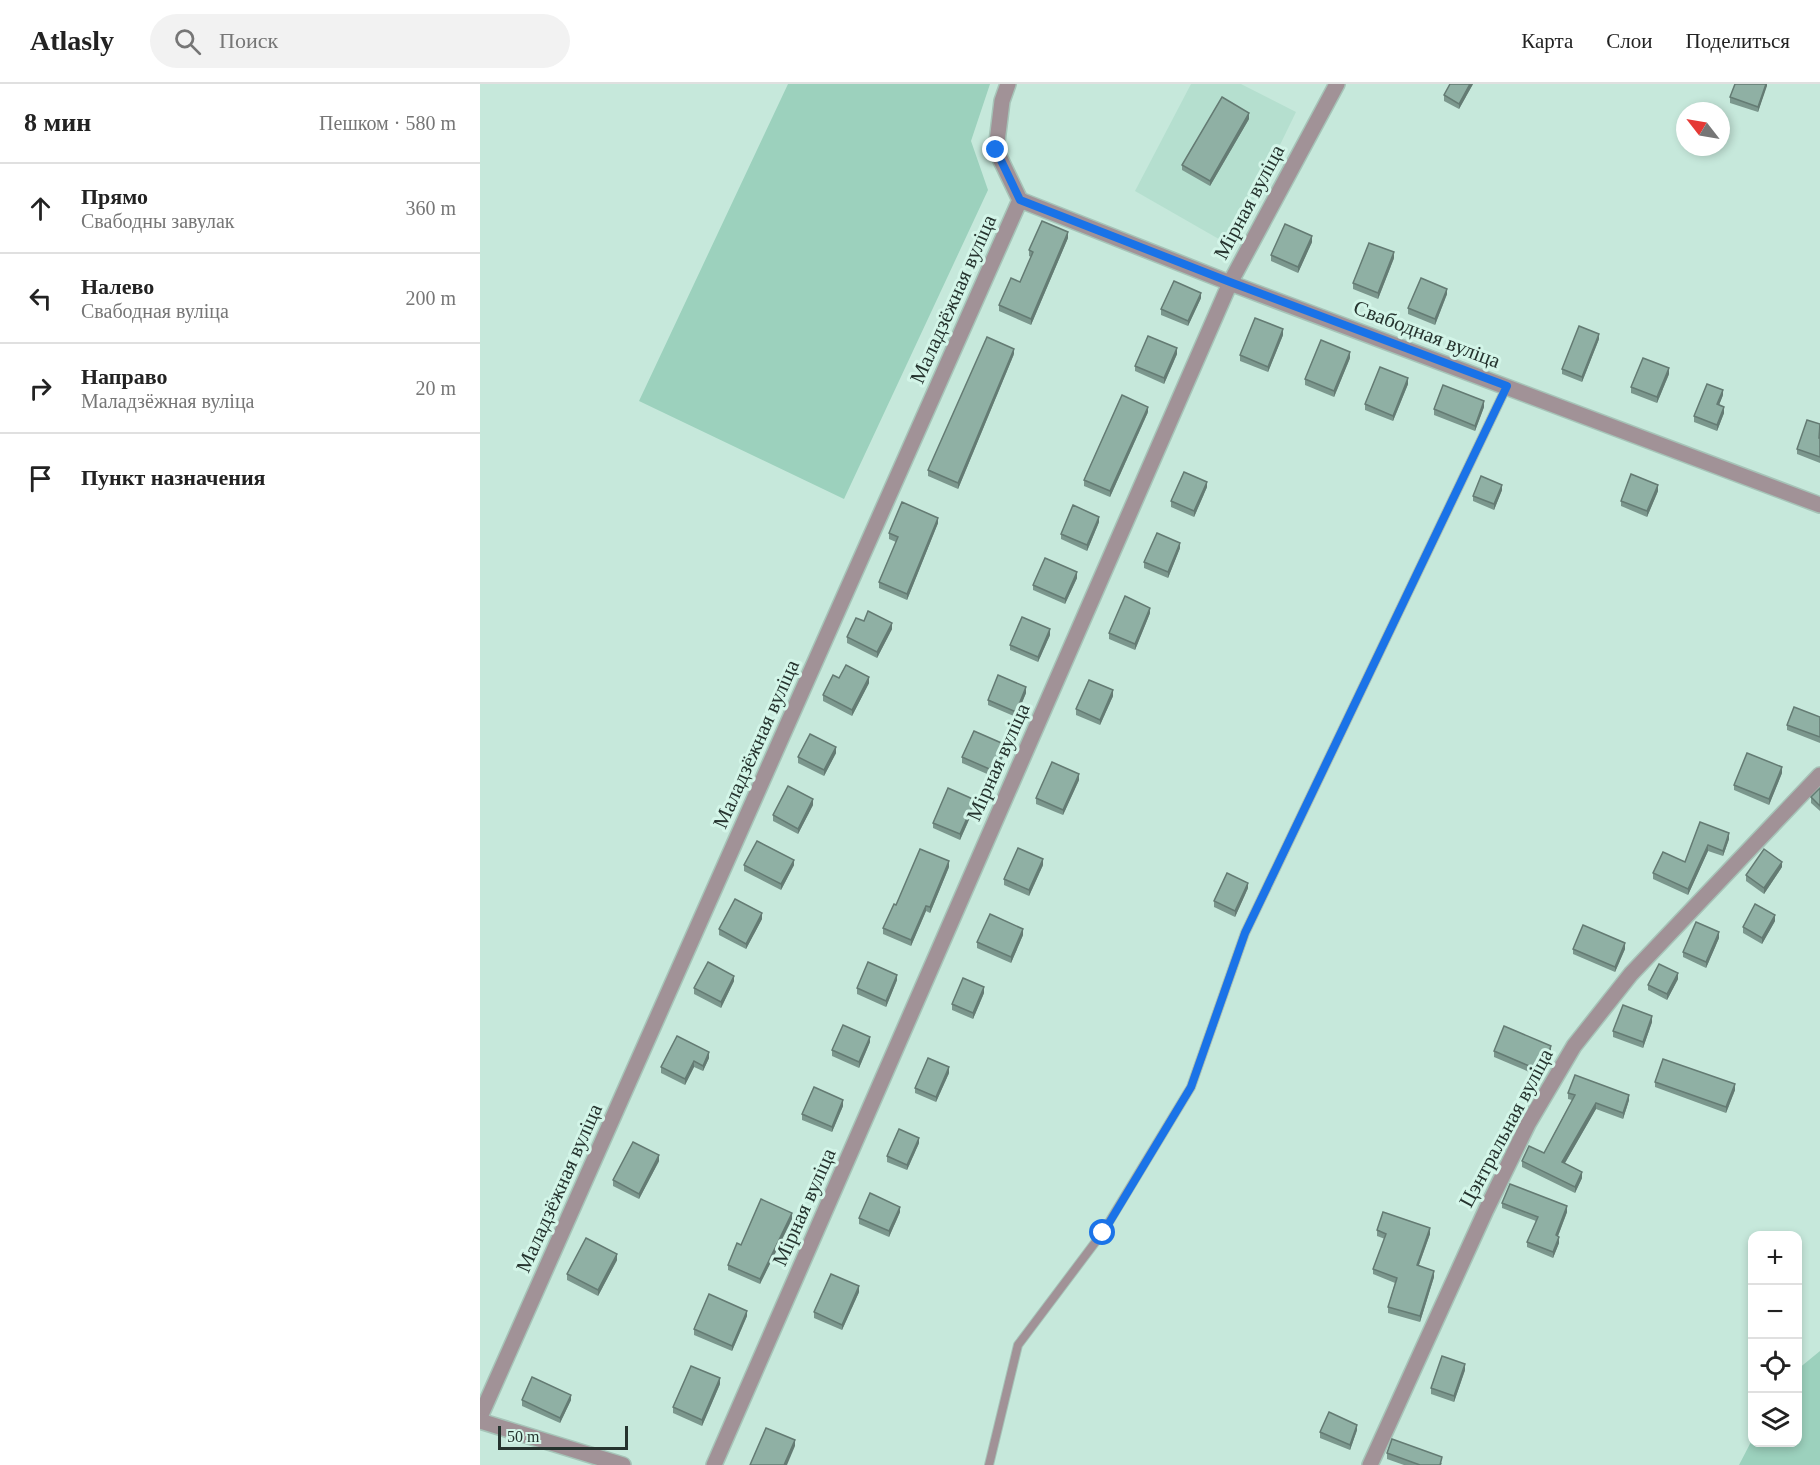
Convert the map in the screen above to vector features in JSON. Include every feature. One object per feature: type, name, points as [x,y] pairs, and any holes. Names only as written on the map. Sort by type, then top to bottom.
[{"type":"street","name":"Маладзёжная вуліца","points":[[480,1419],[1020,200],[996,150],[1002,101],[1008,84]]},
{"type":"street","name":"Мірная вуліца","points":[[714,1465],[1230,282],[1337,84]]},
{"type":"street","name":"Свабодная вуліца","points":[[1020,200],[1230,282],[1820,505]]},
{"type":"street","name":"Цэнтральная вуліца","points":[[1370,1465],[1485,1210],[1528,1124],[1574,1046],[1631,974],[1820,775]]},
{"type":"street","points":[[480,1419],[623,1465]]},
{"type":"lane","points":[[989,1465],[1018,1345],[1103,1233],[1191,1087],[1245,933],[1507,386]]},
{"type":"shaded area","points":[[788,84],[990,84],[971,141],[988,190],[844,499],[639,401]]},
{"type":"shaded area","points":[[1191,84],[1241,84],[1296,112],[1231,246],[1135,191]]},
{"type":"shaded area","points":[[1820,1351],[1820,1465],[1739,1465],[1748,1447],[1802,1447],[1802,1366]]},
{"type":"building","points":[[1450,84],[1470,84],[1459,104],[1444,95]]},
{"type":"building","points":[[1735,84],[1766,84],[1758,107],[1730,97]]},
{"type":"building","points":[[1222,97],[1249,113],[1210,181],[1182,165]]},
{"type":"building","points":[[1042,221],[1068,232],[1031,319],[999,305],[1011,278],[1020,282],[1033,252],[1029,250]]},
{"type":"building","points":[[1285,224],[1312,236],[1298,267],[1271,255]]},
{"type":"building","points":[[1369,243],[1394,252],[1378,293],[1353,283]]},
{"type":"building","points":[[1421,278],[1447,289],[1435,319],[1408,308]]},
{"type":"building","points":[[1174,281],[1201,293],[1188,321],[1161,309]]},
{"type":"building","points":[[1255,318],[1283,329],[1268,367],[1240,355]]},
{"type":"building","points":[[1579,326],[1599,334],[1582,377],[1562,369]]},
{"type":"building","points":[[1148,336],[1177,348],[1164,378],[1135,366]]},
{"type":"building","points":[[987,337],[1014,349],[958,483],[928,470]]},
{"type":"building","points":[[1321,340],[1350,352],[1334,391],[1305,379]]},
{"type":"building","points":[[1643,358],[1669,368],[1657,397],[1631,387]]},
{"type":"building","points":[[1380,367],[1408,378],[1393,416],[1365,404]]},
{"type":"building","points":[[1707,384],[1723,390],[1717,404],[1724,407],[1717,425],[1694,416]]},
{"type":"building","points":[[1443,385],[1484,401],[1475,426],[1434,409]]},
{"type":"building","points":[[1122,395],[1148,407],[1110,491],[1084,480]]},
{"type":"building","points":[[1807,420],[1820,424],[1820,457],[1797,449]]},
{"type":"building","points":[[1184,472],[1207,482],[1194,511],[1171,501]]},
{"type":"building","points":[[1631,474],[1658,485],[1647,511],[1621,501]]},
{"type":"building","points":[[1481,476],[1502,485],[1494,504],[1473,496]]},
{"type":"building","points":[[902,502],[938,518],[907,594],[879,582],[898,537],[889,533]]},
{"type":"building","points":[[1073,505],[1099,517],[1087,545],[1061,534]]},
{"type":"building","points":[[1157,533],[1180,543],[1168,572],[1144,562]]},
{"type":"building","points":[[1045,558],[1077,572],[1065,599],[1033,585]]},
{"type":"building","points":[[1125,596],[1150,608],[1135,644],[1109,633]]},
{"type":"building","points":[[868,611],[892,623],[877,652],[847,637],[856,618],[864,621]]},
{"type":"building","points":[[1022,617],[1050,629],[1038,657],[1010,645]]},
{"type":"building","points":[[846,665],[869,677],[852,710],[823,695],[833,675],[839,678]]},
{"type":"building","points":[[998,675],[1026,687],[1016,712],[988,700]]},
{"type":"building","points":[[1089,680],[1113,690],[1100,720],[1076,709]]},
{"type":"building","points":[[1794,707],[1820,717],[1820,737],[1787,725]]},
{"type":"building","points":[[974,731],[1006,745],[994,771],[962,757]]},
{"type":"building","points":[[810,734],[836,747],[824,770],[798,757]]},
{"type":"building","points":[[1747,753],[1782,767],[1769,799],[1734,785]]},
{"type":"building","points":[[1052,762],[1079,774],[1063,810],[1036,798]]},
{"type":"building","points":[[788,786],[813,799],[798,829],[773,815]]},
{"type":"building","points":[[948,788],[975,800],[960,834],[933,823]]},
{"type":"building","points":[[1820,788],[1820,806],[1811,797]]},
{"type":"building","points":[[1700,822],[1729,833],[1723,851],[1708,845],[1688,889],[1653,873],[1663,852],[1685,862]]},
{"type":"building","points":[[757,841],[794,860],[781,884],[744,865]]},
{"type":"building","points":[[1018,848],[1043,859],[1029,890],[1004,879]]},
{"type":"building","points":[[920,849],[949,861],[930,907],[926,906],[911,940],[883,928],[894,904],[896,905]]},
{"type":"building","points":[[1764,849],[1782,862],[1764,888],[1746,875]]},
{"type":"building","points":[[1227,873],[1248,883],[1235,911],[1214,901]]},
{"type":"building","points":[[735,899],[762,913],[746,944],[719,929]]},
{"type":"building","points":[[1755,904],[1775,915],[1762,938],[1743,927]]},
{"type":"building","points":[[990,914],[1023,929],[1011,957],[977,942]]},
{"type":"building","points":[[1696,922],[1719,932],[1706,962],[1683,952]]},
{"type":"building","points":[[1583,925],[1625,943],[1615,967],[1573,949]]},
{"type":"building","points":[[708,962],[734,976],[721,1002],[694,988]]},
{"type":"building","points":[[868,962],[897,975],[886,1001],[857,988]]},
{"type":"building","points":[[1659,964],[1678,973],[1667,994],[1648,985]]},
{"type":"building","points":[[963,978],[984,987],[973,1013],[952,1004]]},
{"type":"building","points":[[1623,1005],[1652,1016],[1643,1042],[1613,1031]]},
{"type":"building","points":[[843,1025],[870,1037],[859,1062],[832,1050]]},
{"type":"building","points":[[1504,1026],[1551,1046],[1541,1071],[1494,1051]]},
{"type":"building","points":[[677,1036],[709,1052],[703,1066],[694,1061],[685,1079],[661,1067]]},
{"type":"building","points":[[928,1058],[949,1067],[936,1097],[915,1088]]},
{"type":"building","points":[[1663,1059],[1735,1084],[1726,1107],[1655,1082]]},
{"type":"building","points":[[1575,1075],[1629,1095],[1623,1113],[1596,1103],[1562,1162],[1582,1172],[1575,1187],[1522,1161],[1529,1146],[1544,1153],[1575,1095],[1568,1093]]},
{"type":"building","points":[[814,1087],[843,1100],[832,1127],[802,1114]]},
{"type":"building","points":[[899,1129],[919,1138],[907,1165],[887,1156]]},
{"type":"building","points":[[633,1142],[659,1155],[639,1194],[613,1180]]},
{"type":"building","points":[[1510,1184],[1567,1206],[1556,1235],[1559,1237],[1553,1252],[1527,1242],[1538,1217],[1502,1203]]},
{"type":"building","points":[[870,1193],[900,1207],[889,1231],[859,1218]]},
{"type":"building","points":[[761,1199],[792,1213],[760,1279],[728,1265],[737,1243],[741,1245]]},
{"type":"building","points":[[1383,1212],[1430,1228],[1417,1265],[1434,1271],[1420,1316],[1388,1307],[1397,1278],[1373,1269],[1386,1234],[1377,1230]]},
{"type":"building","points":[[586,1238],[617,1254],[598,1290],[567,1274]]},
{"type":"building","points":[[831,1274],[859,1286],[842,1325],[814,1312]]},
{"type":"building","points":[[709,1294],[747,1311],[732,1346],[694,1329]]},
{"type":"building","points":[[1442,1356],[1465,1364],[1454,1396],[1431,1388]]},
{"type":"building","points":[[691,1366],[720,1378],[702,1420],[673,1407]]},
{"type":"building","points":[[532,1377],[571,1395],[560,1418],[522,1400]]},
{"type":"building","points":[[1329,1412],[1357,1425],[1350,1445],[1320,1432]]},
{"type":"building","points":[[766,1428],[795,1440],[784,1465],[750,1465]]},
{"type":"building","points":[[1392,1439],[1442,1457],[1440,1465],[1420,1465],[1387,1453]]},
{"type":"route","points":[[996,150],[1020,200],[1507,386],[1245,933],[1191,1087],[1103,1233]]}]
